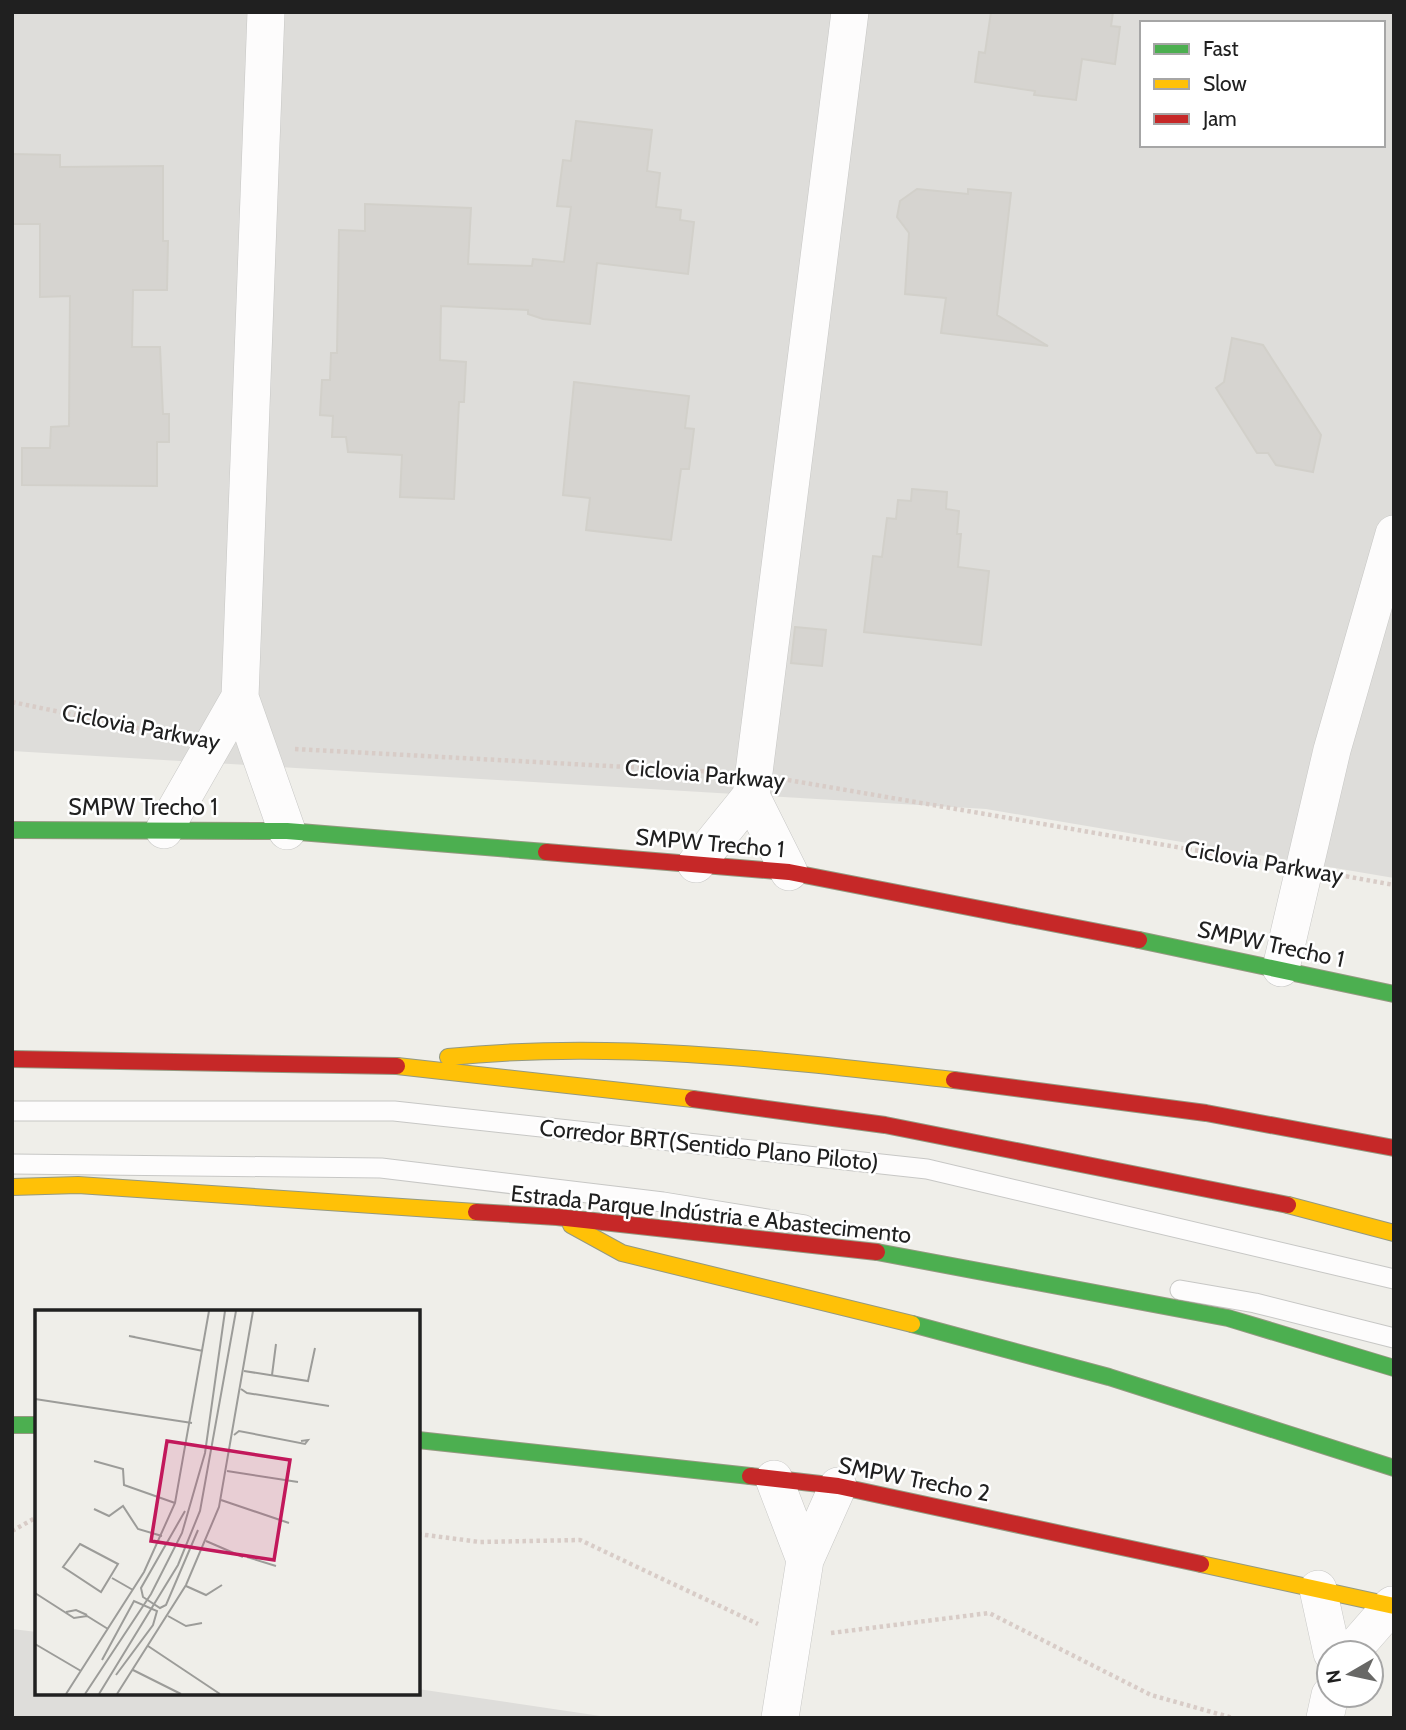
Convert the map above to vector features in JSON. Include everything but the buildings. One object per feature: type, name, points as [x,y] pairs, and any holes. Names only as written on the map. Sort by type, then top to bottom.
[{"type":"main road","name":"SMPW Trecho 1","points":[[12,830],[287,831],[789,872],[1280,968],[1394,994]]},
{"type":"main road","points":[[385,1065],[503,1050],[636,1050],[768,1060],[1096,1096],[1394,1148]]},
{"type":"main road","points":[[12,1059],[385,1065],[671,1096],[885,1125],[1264,1199],[1394,1233]]},
{"type":"main road","name":"Estrada Parque Indústria e Abastecimento","points":[[12,1187],[78,1185],[557,1217],[869,1250],[1228,1318],[1394,1368]]},
{"type":"main road","points":[[557,1217],[622,1253],[960,1335],[1109,1377],[1394,1468]]},
{"type":"main road","points":[[12,1425],[35,1425]]},
{"type":"main road","name":"SMPW Trecho 2","points":[[420,1440],[838,1486],[1393,1605]]},
{"type":"street","points":[[266,12],[240,697],[287,831]]},
{"type":"street","points":[[696,864],[752,785],[850,12]]},
{"type":"street","points":[[1280,968],[1332,750],[1394,534]]},
{"type":"street","points":[[163,830],[240,697]]},
{"type":"street","points":[[752,785],[789,872]]},
{"type":"street","points":[[774,1479],[804,1560]]},
{"type":"street","points":[[780,1718],[804,1560],[838,1486]]},
{"type":"street","points":[[1318,1589],[1329,1639]]},
{"type":"street","points":[[1363,1639],[1393,1605]]},
{"type":"lane","name":"Corredor BRT(Sentido Plano Piloto)","points":[[12,1111],[394,1111],[927,1169],[1394,1279]]},
{"type":"lane","points":[[12,1164],[381,1168],[663,1202],[1255,1303],[1394,1338]]},
{"type":"path","name":"Ciclovia Parkway","points":[[12,702],[212,744]]},
{"type":"path","name":"Ciclovia Parkway","points":[[257,747],[752,785],[1394,885]]},
{"type":"path","points":[[12,1531],[35,1518]]},
{"type":"shaded area","points":[[12,12],[1394,12],[1394,878],[986,809],[12,751]]},
{"type":"shaded area","points":[[12,1629],[35,1632],[35,1695],[420,1695],[420,1689],[614,1718],[12,1718]]},
{"type":"traffic: fast","points":[[12,830],[287,831],[546,852]]},
{"type":"traffic: fast","points":[[1139,940],[1394,994]]},
{"type":"traffic: fast","points":[[877,1252],[1228,1318],[1394,1368]]},
{"type":"traffic: fast","points":[[912,1324],[1109,1377],[1394,1468]]},
{"type":"traffic: fast","points":[[12,1425],[35,1425]]},
{"type":"traffic: fast","points":[[420,1440],[750,1476]]},
{"type":"traffic: slow","points":[[448,1057],[512,1052],[638,1052],[764,1060],[954,1080]]},
{"type":"traffic: slow","points":[[397,1066],[693,1099]]},
{"type":"traffic: slow","points":[[12,1187],[78,1185],[476,1212]]},
{"type":"traffic: slow","points":[[1288,1205],[1394,1233]]},
{"type":"traffic: slow","points":[[571,1225],[622,1253],[912,1324]]},
{"type":"traffic: slow","points":[[1201,1564],[1394,1606]]},
{"type":"traffic: jam","points":[[546,852],[789,872],[1139,940]]},
{"type":"traffic: jam","points":[[12,1059],[397,1066]]},
{"type":"traffic: jam","points":[[954,1080],[1206,1113],[1394,1148]]},
{"type":"traffic: jam","points":[[693,1099],[885,1125],[1288,1205]]},
{"type":"traffic: jam","points":[[476,1212],[557,1217],[877,1252]]},
{"type":"traffic: jam","points":[[750,1476],[838,1486],[1201,1564]]}]
